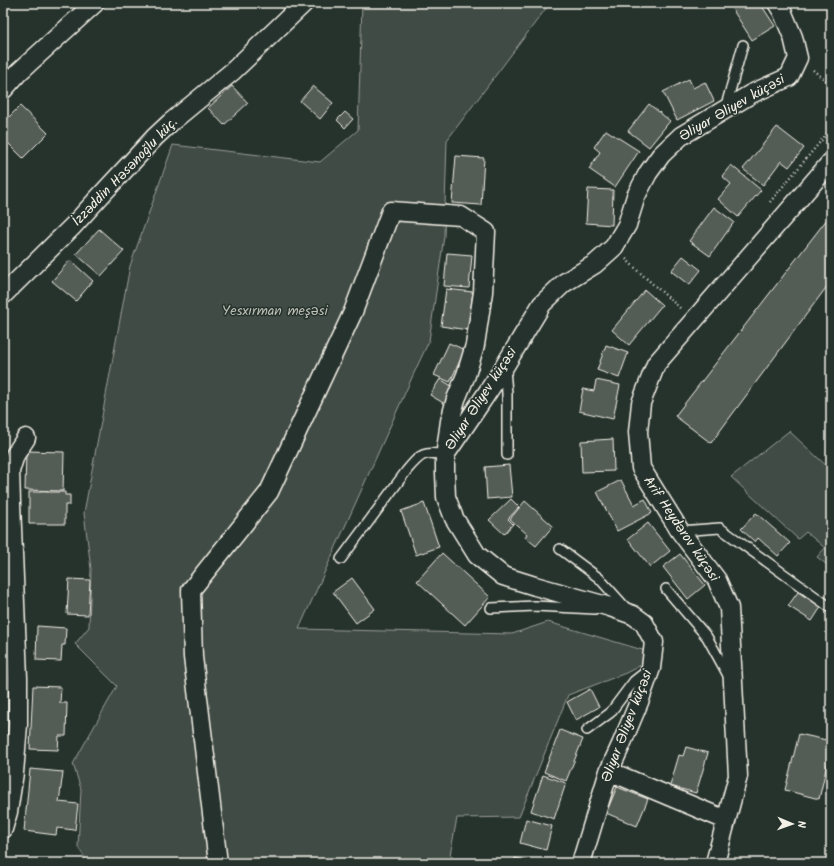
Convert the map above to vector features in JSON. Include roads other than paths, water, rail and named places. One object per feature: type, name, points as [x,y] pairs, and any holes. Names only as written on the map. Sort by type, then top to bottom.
[{"type":"street","points":[[3,90],[19,72],[95,3]]},
{"type":"street","name":"İzzəddin Həsənoğlu küç.","points":[[3,295],[73,226],[155,137],[233,71],[304,3]]},
{"type":"street","name":"Əliyar Əliyev küçəsi","points":[[581,863],[609,771],[622,745],[651,668],[654,642],[644,623],[632,615],[610,607],[503,576],[477,555],[454,518],[446,497],[445,455],[504,366],[542,304],[564,283],[595,264],[614,247],[627,225],[636,196],[648,173],[661,155],[681,136],[751,94],[789,77],[798,58],[793,37],[777,3]]},
{"type":"street","name":"Arif Heydərov küçəsi","points":[[715,863],[738,776],[729,608],[717,580],[680,531],[641,468],[638,432],[641,403],[656,364],[831,162]]},
{"type":"street","points":[[218,863],[193,657],[191,590],[269,492],[353,312],[391,211],[461,216],[486,232],[483,292],[475,345],[450,421],[445,455]]},
{"type":"street","points":[[3,830],[8,812],[14,773],[18,725],[18,678],[10,503],[10,471],[15,455],[26,438]]},
{"type":"street","points":[[609,771],[726,820]]},
{"type":"lane","points":[[724,110],[743,45]]},
{"type":"lane","points":[[504,366],[507,393],[507,455]]},
{"type":"lane","points":[[341,559],[407,470],[418,458],[426,453],[445,455]]},
{"type":"lane","points":[[680,531],[720,528],[831,608]]},
{"type":"lane","points":[[560,549],[599,578],[632,615]]},
{"type":"lane","points":[[666,589],[707,637],[733,686]]},
{"type":"lane","points":[[491,608],[535,606],[592,609],[610,607]]},
{"type":"lane","points":[[586,730],[610,713],[634,681],[651,668]]},
{"type":"park label","name":"Yesxırman meşəsi","points":[[275,311]]}]
